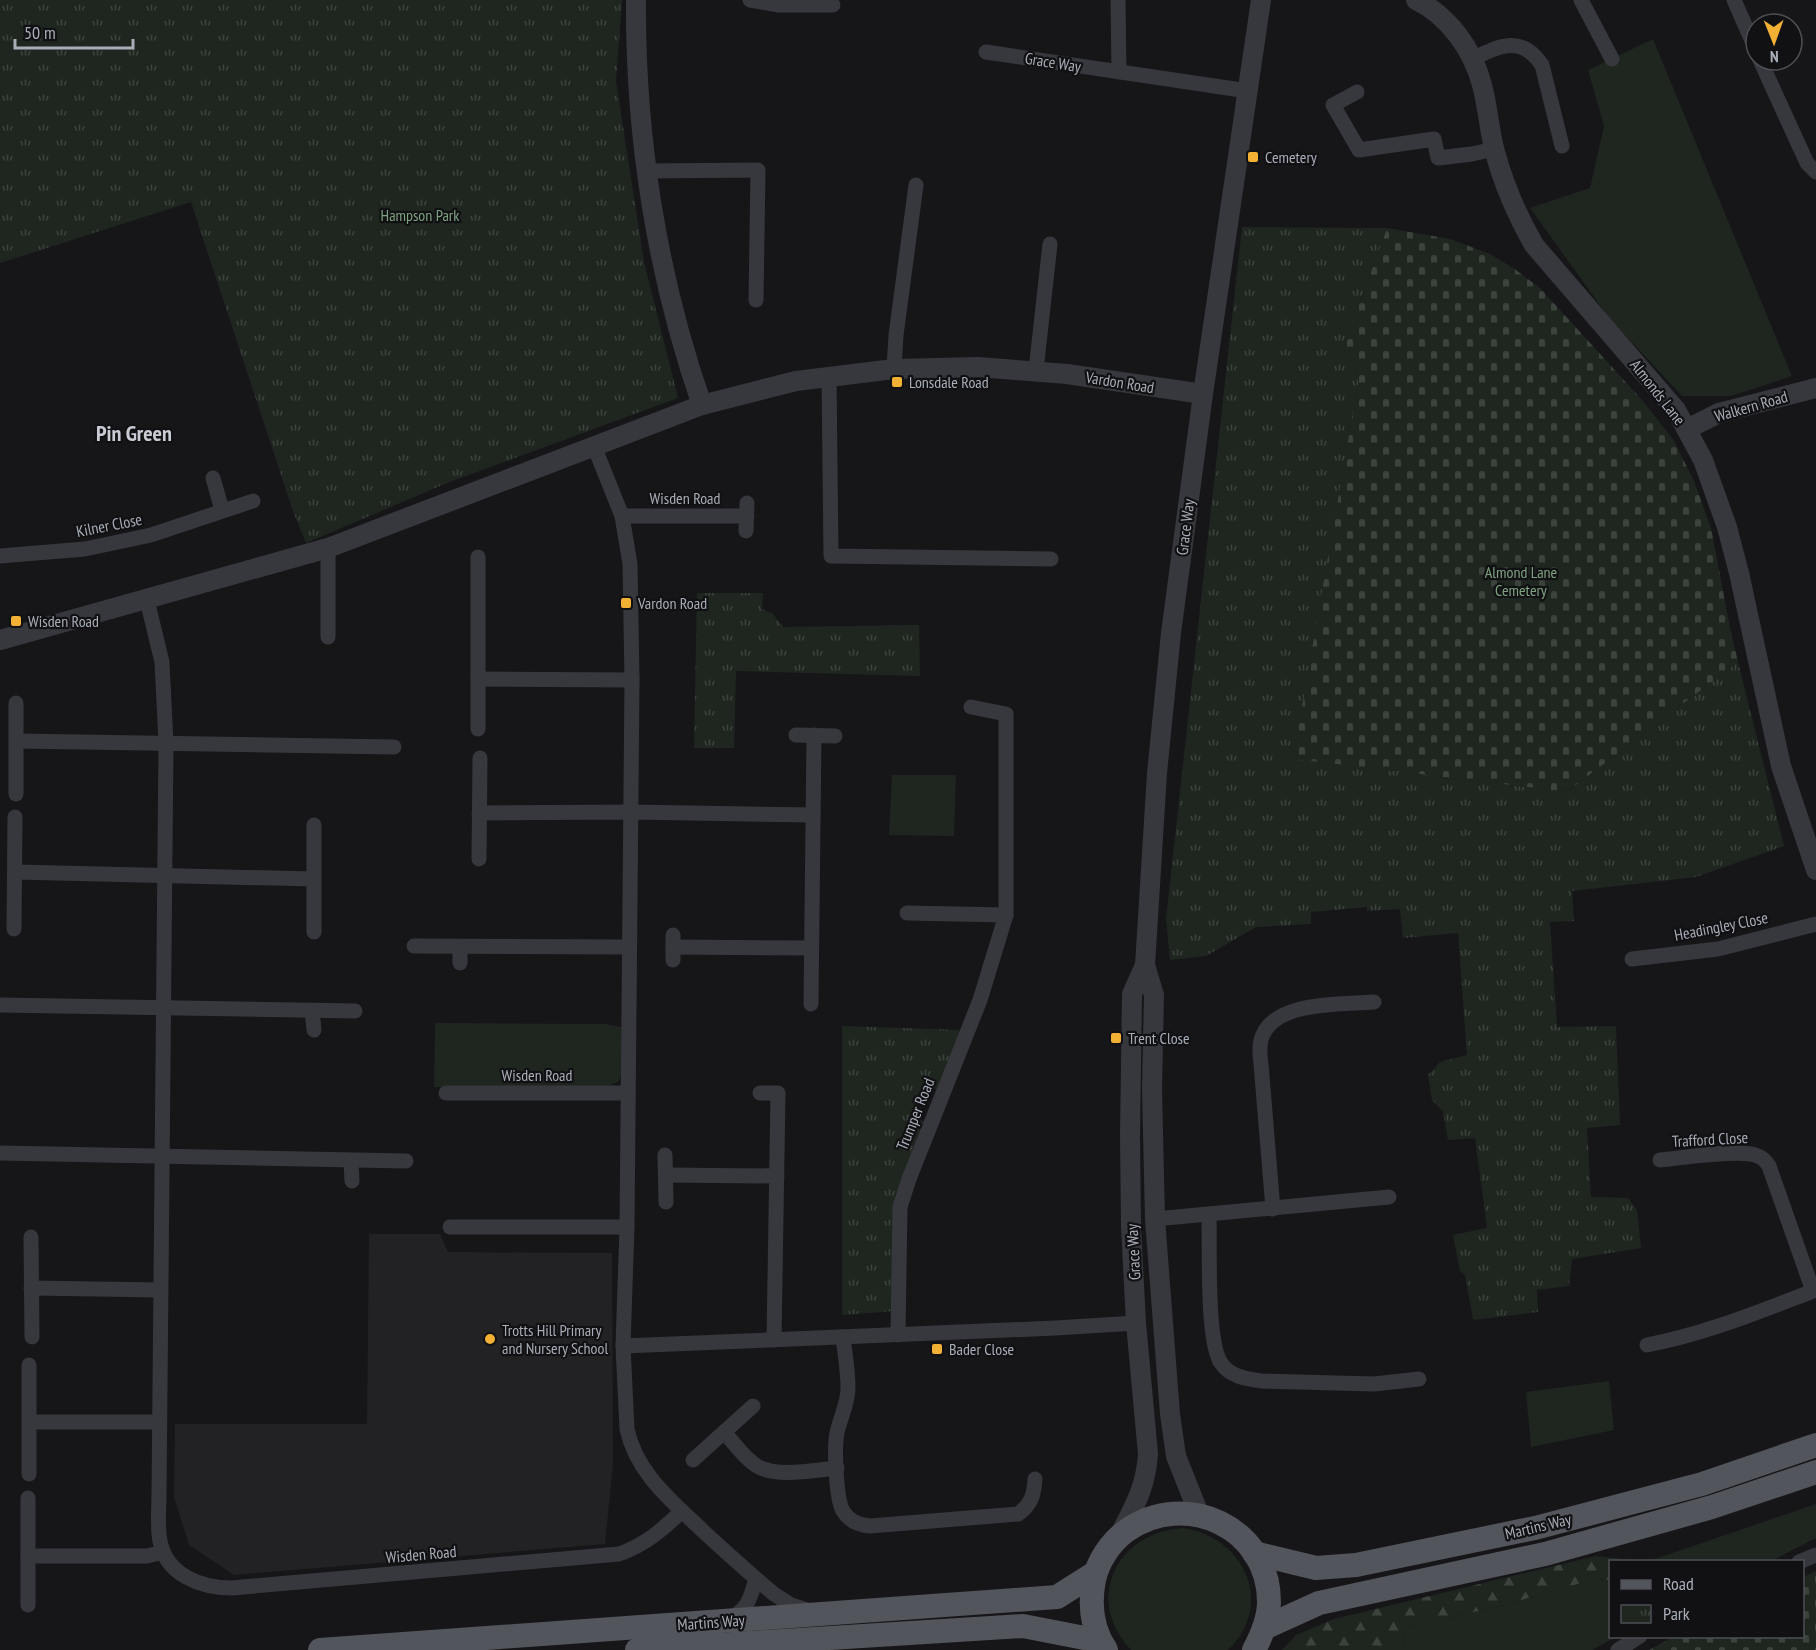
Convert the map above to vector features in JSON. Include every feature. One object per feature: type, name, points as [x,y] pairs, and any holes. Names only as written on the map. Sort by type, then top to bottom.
[{"type":"main road","name":"Martins Way","points":[[1254,1552],[1316,1568],[1356,1565],[1535,1528],[1702,1484],[1816,1445]]},
{"type":"main road","points":[[1264,1628],[1319,1603],[1545,1554],[1712,1507],[1816,1472]]},
{"type":"main road","name":"Martins Way","points":[[1103,1645],[1092,1619],[1091,1595],[1095,1573],[1105,1553],[1119,1536],[1137,1524],[1156,1516],[1177,1512],[1199,1514],[1220,1522],[1239,1535],[1254,1552],[1265,1576],[1269,1602],[1264,1628],[1254,1650]]},
{"type":"main road","name":"Martins Way","points":[[320,1650],[1057,1597],[1095,1573]]},
{"type":"main road","name":"Martins Way","points":[[637,1650],[1023,1626],[1103,1645]]},
{"type":"street","points":[[636,0],[636,76],[646,171],[663,266],[702,405]]},
{"type":"street","points":[[750,0],[779,5],[833,5]]},
{"type":"street","points":[[1118,0],[1119,72]]},
{"type":"street","name":"Grace Way","points":[[1199,1514],[1176,1456],[1169,1402],[1155,1219],[1152,1088],[1154,995],[1145,965],[1157,772],[1171,633],[1203,394],[1261,0]]},
{"type":"street","points":[[1581,0],[1612,59]]},
{"type":"street","points":[[1734,0],[1744,23]]},
{"type":"street","name":"Almonds Lane","points":[[1419,1],[1440,16],[1454,30],[1472,59],[1482,85],[1494,149],[1508,195],[1534,245],[1665,396],[1676,410],[1703,460],[1727,527],[1739,573],[1781,766],[1813,846],[1816,870]]},
{"type":"street","points":[[1472,59],[1496,47],[1514,45],[1523,47],[1538,59],[1542,65],[1562,146]]},
{"type":"street","name":"Grace Way","points":[[986,52],[1248,91]]},
{"type":"street","points":[[1765,72],[1807,163],[1816,172]]},
{"type":"street","points":[[1357,92],[1333,105],[1359,150],[1434,139],[1438,158],[1494,149]]},
{"type":"street","points":[[646,171],[758,170],[756,300]]},
{"type":"street","points":[[894,369],[896,335],[916,185]]},
{"type":"street","points":[[1036,370],[1050,244]]},
{"type":"street","name":"Vardon Road","points":[[0,640],[328,548],[702,405],[796,381],[894,369],[968,367],[1036,370],[1203,394]]},
{"type":"street","points":[[829,376],[831,556],[1051,559]]},
{"type":"street","name":"Walkern Road","points":[[1687,429],[1719,413],[1816,388]]},
{"type":"street","points":[[594,446],[622,516],[630,564],[631,812],[627,1227],[623,1346],[625,1414],[630,1440],[649,1476],[756,1579],[791,1605],[821,1615]]},
{"type":"street","points":[[213,478],[222,510]]},
{"type":"street","name":"Kilner Close","points":[[0,556],[85,549],[140,538],[253,501]]},
{"type":"street","name":"Wisden Road","points":[[622,516],[747,517]]},
{"type":"street","points":[[328,548],[328,637]]},
{"type":"street","points":[[478,557],[478,729]]},
{"type":"street","points":[[28,1556],[147,1556],[163,1552],[159,1533],[159,1422],[166,743],[162,662],[147,600]]},
{"type":"street","points":[[478,679],[632,680]]},
{"type":"street","points":[[16,703],[16,794]]},
{"type":"street","name":"Trumper Road","points":[[898,1335],[900,1207],[980,1000],[1006,915],[1006,714],[971,707]]},
{"type":"street","points":[[796,735],[835,736]]},
{"type":"street","points":[[811,1004],[814,735]]},
{"type":"street","points":[[17,741],[394,747]]},
{"type":"street","points":[[479,859],[480,758]]},
{"type":"street","points":[[479,813],[813,814]]},
{"type":"street","points":[[14,929],[15,817]]},
{"type":"street","points":[[314,932],[315,825]]},
{"type":"street","points":[[16,872],[313,879]]},
{"type":"street","points":[[907,913],[1006,915]]},
{"type":"street","name":"Headingley Close","points":[[1632,959],[1718,949],[1816,924]]},
{"type":"street","points":[[414,946],[629,947]]},
{"type":"street","points":[[460,947],[460,963]]},
{"type":"street","points":[[673,947],[811,948]]},
{"type":"street","name":"Grace Way","points":[[1119,1536],[1140,1494],[1147,1474],[1146,1421],[1136,1323],[1131,1216],[1132,994],[1145,965]]},
{"type":"street","points":[[1273,1209],[1261,1040],[1267,1028],[1275,1020],[1292,1010],[1374,1002]]},
{"type":"street","points":[[0,1005],[355,1011]]},
{"type":"street","points":[[312,1011],[314,1030]]},
{"type":"street","name":"Wisden Road","points":[[446,1093],[628,1093]]},
{"type":"street","points":[[760,1093],[778,1093],[774,1340]]},
{"type":"street","name":"Trafford Close","points":[[1647,1345],[1681,1339],[1711,1330],[1815,1291],[1769,1166],[1764,1159],[1750,1154],[1734,1153],[1660,1160]]},
{"type":"street","points":[[0,1154],[406,1161]]},
{"type":"street","points":[[665,1155],[666,1202]]},
{"type":"street","points":[[351,1161],[352,1181]]},
{"type":"street","points":[[666,1175],[777,1176]]},
{"type":"street","points":[[1155,1219],[1389,1197]]},
{"type":"street","points":[[1209,1215],[1213,1342],[1221,1364],[1228,1371],[1247,1379],[1262,1381],[1374,1383],[1419,1379]]},
{"type":"street","points":[[450,1227],[627,1227]]},
{"type":"street","points":[[32,1237],[32,1337]]},
{"type":"street","points":[[31,1287],[160,1290]]},
{"type":"street","points":[[623,1346],[1136,1323]]},
{"type":"street","points":[[843,1337],[848,1389],[843,1416],[837,1431],[837,1468],[842,1510],[854,1522],[870,1526],[1018,1514],[1031,1501],[1035,1479]]},
{"type":"street","points":[[29,1365],[29,1474]]},
{"type":"street","points":[[693,1461],[753,1406]]},
{"type":"street","points":[[30,1422],[159,1422]]},
{"type":"street","points":[[724,1432],[755,1465],[763,1469],[786,1472],[837,1468]]},
{"type":"street","points":[[28,1498],[28,1605]]},
{"type":"street","name":"Wisden Road","points":[[163,1552],[176,1569],[194,1582],[207,1587],[232,1588],[619,1554],[652,1538],[682,1510]]},
{"type":"street","points":[[726,1621],[743,1611],[750,1600],[756,1579]]},
{"type":"street","points":[[1618,1650],[1637,1638]]},
{"type":"shaded area","name":"Trotts Hill Primary and Nursery School","points":[[369,1234],[440,1234],[448,1252],[612,1253],[613,1464],[605,1544],[234,1575],[189,1545],[174,1497],[175,1424],[367,1424]]},
{"type":"green space","name":"Hampson Park","points":[[0,0],[622,0],[616,81],[644,262],[678,398],[447,483],[306,543],[293,511],[191,202],[0,263]]},
{"type":"green space","points":[[1653,39],[1792,376],[1731,396],[1682,396],[1610,319],[1530,208],[1590,188],[1604,126],[1588,70]]},
{"type":"green space","points":[[1242,227],[1387,228],[1343,348],[1356,367],[1358,383],[1293,759],[1567,792],[1738,662],[1784,846],[1696,877],[1572,891],[1574,921],[1550,922],[1557,1027],[1616,1026],[1620,1125],[1587,1128],[1591,1197],[1628,1198],[1637,1210],[1641,1248],[1572,1259],[1569,1286],[1537,1290],[1538,1312],[1473,1320],[1465,1275],[1460,1271],[1453,1235],[1487,1228],[1475,1138],[1448,1140],[1443,1112],[1432,1100],[1428,1075],[1440,1062],[1467,1055],[1458,933],[1403,938],[1400,909],[1367,911],[1367,907],[1311,912],[1311,924],[1256,927],[1206,956],[1170,960],[1166,919]]},
{"type":"green space","name":"Almond Lane Cemetery","points":[[1387,228],[1450,239],[1490,254],[1540,288],[1642,400],[1673,439],[1694,481],[1711,528],[1738,662],[1567,792],[1292,759],[1358,383],[1356,367],[1343,348]]},
{"type":"green space","points":[[697,593],[763,593],[762,609],[773,614],[783,627],[919,625],[920,676],[736,671],[734,748],[694,748]]},
{"type":"green space","points":[[892,775],[956,775],[954,836],[889,835]]},
{"type":"green space","points":[[435,1023],[605,1024],[621,1027],[621,1075],[619,1081],[607,1087],[434,1087]]},
{"type":"green space","points":[[842,1026],[963,1030],[940,1091],[927,1086],[914,1117],[927,1123],[894,1207],[896,1311],[842,1315]]},
{"type":"green space","points":[[1609,1381],[1614,1430],[1531,1447],[1526,1392]]},
{"type":"green space","points":[[1816,1504],[1816,1538],[1773,1560],[1652,1560]]},
{"type":"green space","points":[[1184,1528],[1205,1534],[1223,1545],[1237,1559],[1247,1576],[1251,1594],[1250,1613],[1242,1632],[1228,1650],[1131,1650],[1117,1631],[1110,1610],[1109,1590],[1114,1571],[1125,1555],[1141,1541],[1161,1532]]},
{"type":"green space","points":[[1596,1556],[1633,1560],[1609,1560],[1609,1580],[1595,1579],[1497,1607],[1405,1627],[1403,1650],[1282,1650],[1296,1635],[1334,1619]]},
{"type":"green space","points":[[1816,1571],[1816,1650],[1649,1650],[1671,1638],[1804,1638],[1804,1577]]},
{"type":"green space","points":[[1595,1579],[1609,1580],[1609,1638],[1614,1638],[1592,1650],[1403,1650],[1405,1627],[1497,1607]]},
{"type":"place","name":"Cemetery","points":[[1253,157]]},
{"type":"place","name":"Lonsdale Road","points":[[897,382]]},
{"type":"place","name":"Vardon Road","points":[[626,603]]},
{"type":"place","name":"Wisden Road","points":[[16,621]]},
{"type":"place","name":"Trent Close","points":[[1116,1038]]},
{"type":"place","name":"Trotts Hill Primary and Nursery School","points":[[490,1339]]},
{"type":"place","name":"Bader Close","points":[[937,1349]]},
{"type":"district","name":"Pin Green","points":[[134,433]]}]
